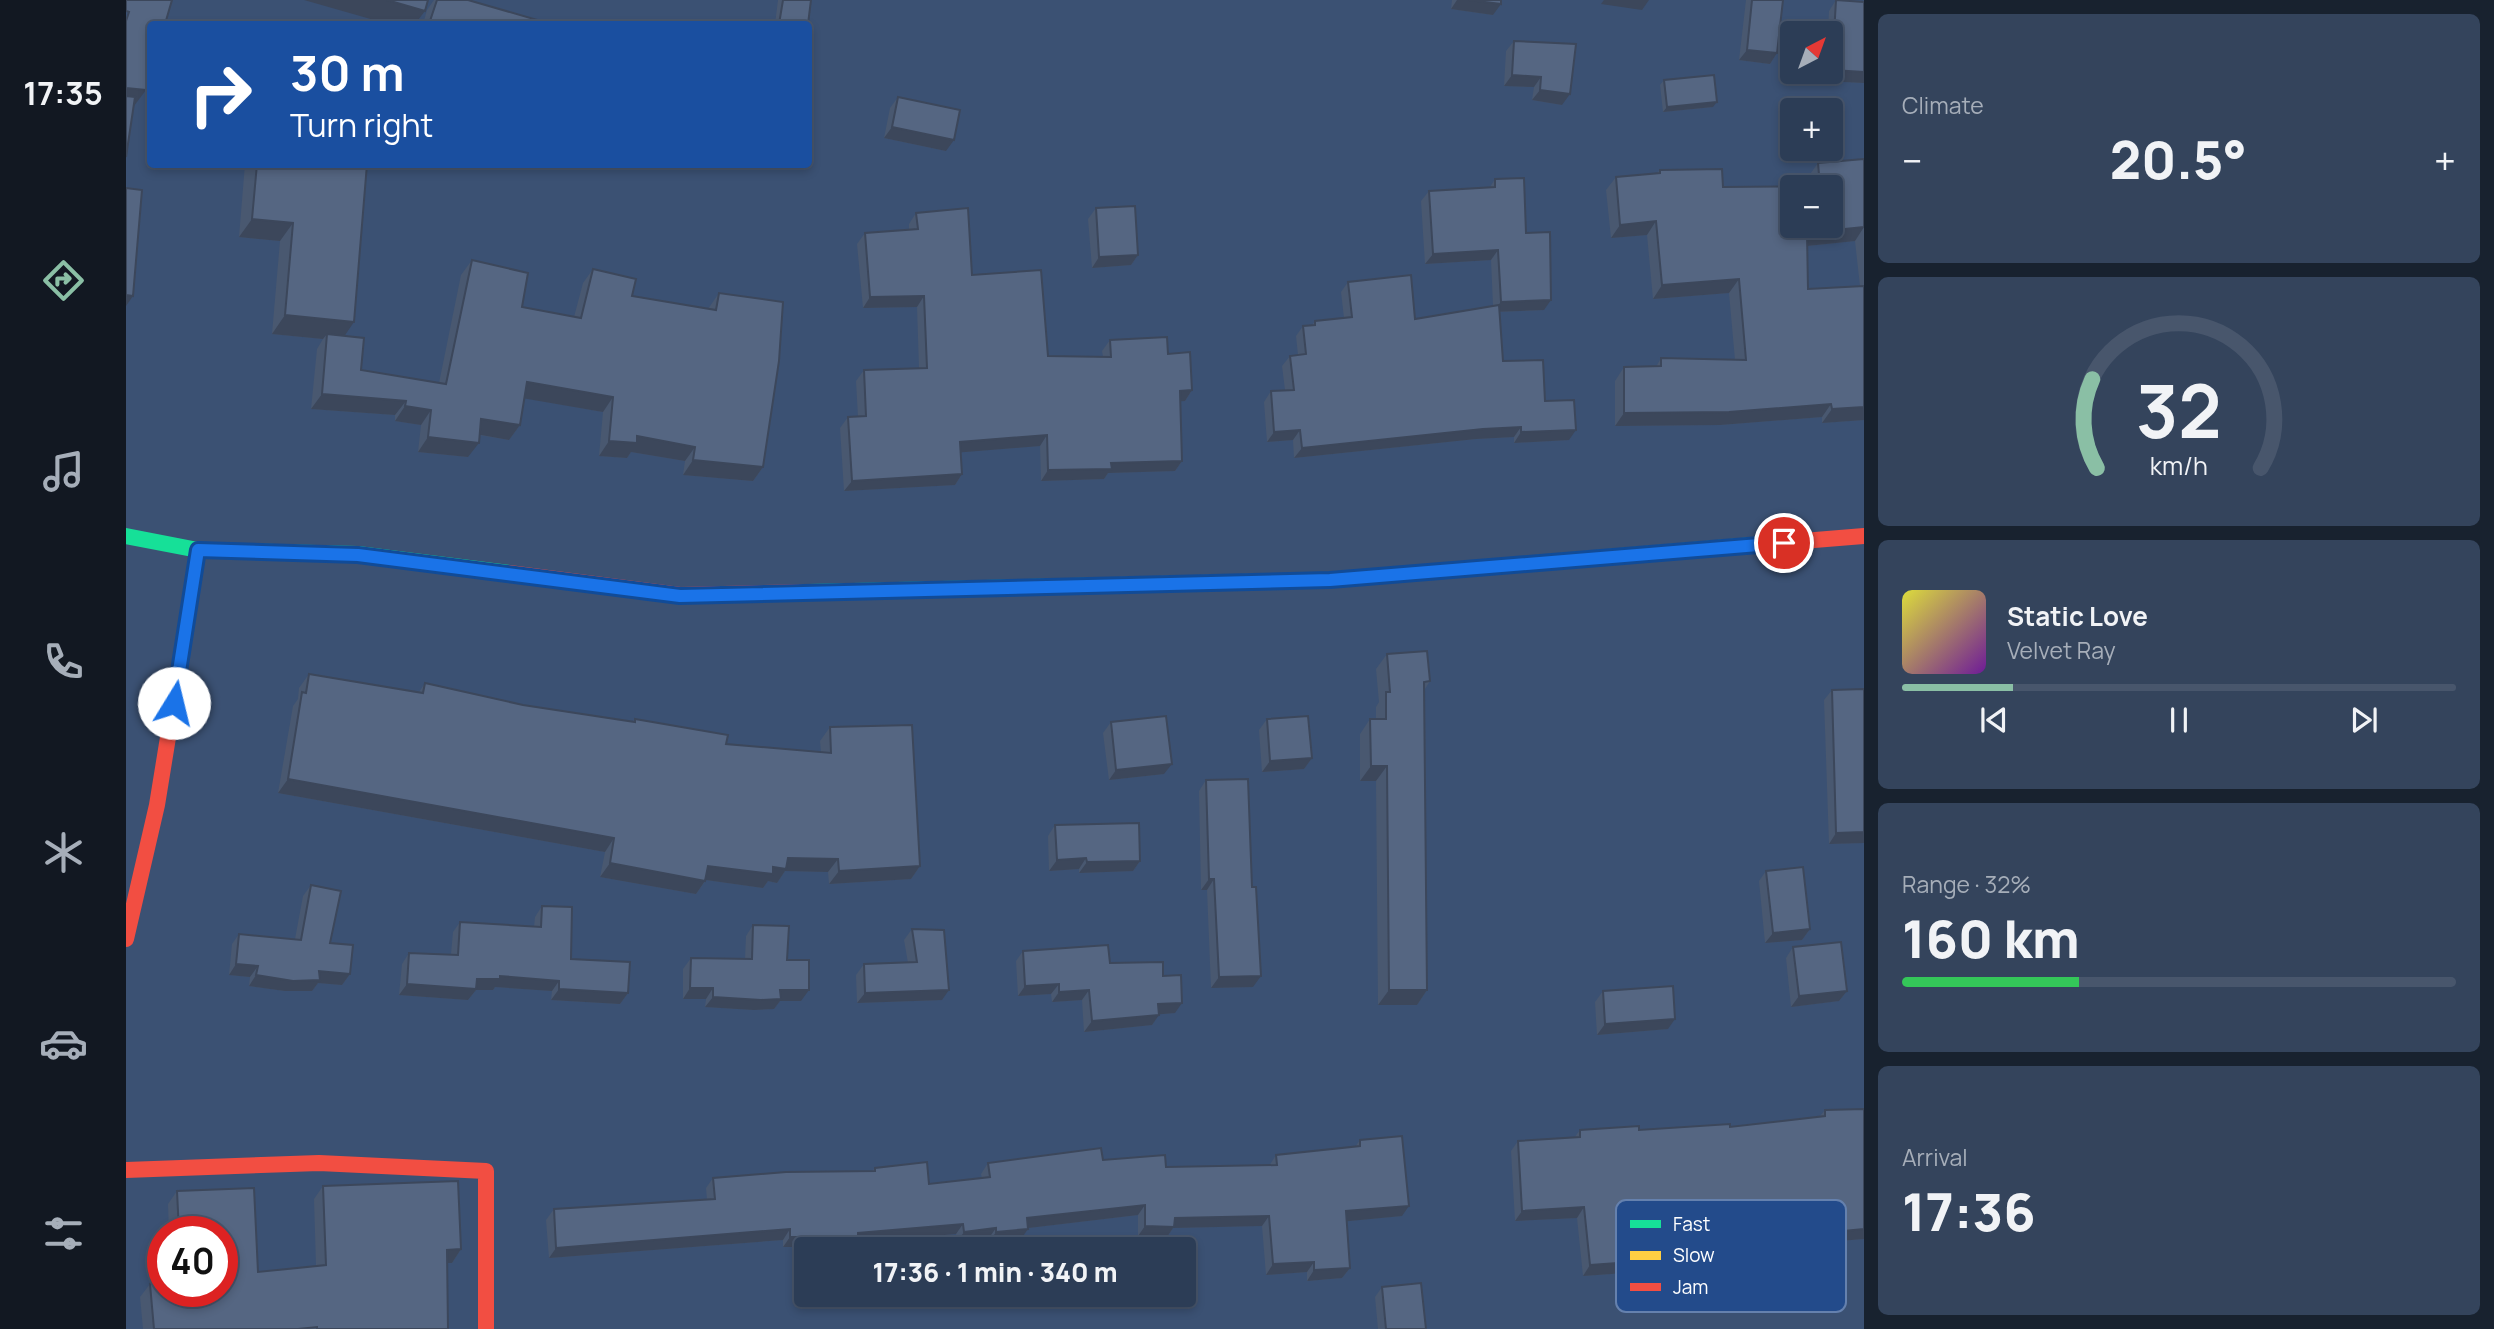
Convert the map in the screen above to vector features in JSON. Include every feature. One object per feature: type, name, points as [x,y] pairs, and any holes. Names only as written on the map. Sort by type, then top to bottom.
[{"type":"main road","points":[[126,536],[198,550],[358,555],[680,596],[1330,580],[1864,536]]},
{"type":"main road","points":[[126,939],[158,805],[198,550]]},
{"type":"main road","points":[[126,1170],[320,1163],[486,1171],[486,1329]]},
{"type":"building","points":[[126,0],[172,0],[166,21],[147,21],[146,90],[126,88],[126,21],[129,12],[126,11]]},
{"type":"building","points":[[387,0],[428,0],[425,11]]},
{"type":"building","points":[[437,0],[468,0],[541,21],[430,21]]},
{"type":"building","points":[[783,0],[811,0],[808,21],[780,21]]},
{"type":"building","points":[[1469,0],[1501,0],[1501,4]]},
{"type":"building","points":[[1752,0],[1783,0],[1777,53],[1747,50]]},
{"type":"building","points":[[1836,0],[1864,2],[1864,72],[1843,71],[1843,21],[1835,21]]},
{"type":"building","points":[[1514,41],[1576,44],[1570,94],[1540,90],[1541,77],[1512,75]]},
{"type":"building","points":[[1714,75],[1717,102],[1667,107],[1664,80]]},
{"type":"building","points":[[126,96],[135,97],[126,157]]},
{"type":"building","points":[[898,97],[960,110],[954,140],[892,127]]},
{"type":"building","points":[[1864,159],[1864,227],[1843,229],[1843,175],[1819,175],[1818,163]]},
{"type":"building","points":[[257,168],[367,168],[354,322],[285,315],[293,223],[252,219]]},
{"type":"building","points":[[1722,169],[1723,187],[1780,186],[1780,238],[1807,238],[1808,289],[1864,286],[1864,407],[1832,409],[1831,404],[1729,412],[1624,413],[1624,367],[1661,366],[1661,358],[1746,360],[1739,279],[1662,285],[1656,221],[1620,225],[1616,177],[1660,173],[1660,170]]},
{"type":"building","points":[[1524,178],[1526,233],[1550,232],[1551,300],[1501,302],[1498,250],[1433,254],[1429,191],[1495,187],[1495,179]]},
{"type":"building","points":[[126,188],[142,190],[133,296],[126,295]]},
{"type":"building","points":[[1135,206],[1138,255],[1099,257],[1096,208]]},
{"type":"building","points":[[968,208],[972,275],[1041,270],[1048,356],[1111,357],[1110,340],[1167,337],[1168,354],[1190,352],[1192,390],[1180,391],[1182,461],[1111,463],[1112,469],[1048,470],[1047,435],[960,442],[962,474],[852,481],[848,417],[866,416],[864,370],[927,368],[924,296],[870,297],[865,233],[918,229],[916,213]]},
{"type":"building","points":[[472,260],[528,273],[522,307],[581,318],[593,269],[636,279],[632,296],[716,310],[719,293],[783,302],[779,361],[763,467],[693,460],[695,447],[637,436],[637,443],[609,441],[613,397],[527,382],[520,425],[481,419],[479,443],[428,437],[431,410],[405,406],[406,401],[322,394],[327,334],[364,338],[361,370],[446,384]]},
{"type":"building","points":[[1411,275],[1415,319],[1499,305],[1503,361],[1543,360],[1545,401],[1574,400],[1576,430],[1521,432],[1521,427],[1483,429],[1302,448],[1300,430],[1274,432],[1271,391],[1294,390],[1290,356],[1306,354],[1303,326],[1315,325],[1315,321],[1352,317],[1348,282]]},
{"type":"building","points":[[1427,651],[1430,681],[1424,682],[1427,990],[1389,990],[1387,766],[1371,766],[1370,719],[1386,719],[1386,692],[1390,692],[1387,654]]},
{"type":"building","points":[[309,674],[423,693],[425,683],[523,705],[635,722],[635,719],[728,735],[726,744],[831,753],[830,727],[912,725],[920,866],[839,871],[838,859],[788,858],[786,869],[773,867],[773,874],[708,866],[705,881],[610,863],[614,838],[288,779],[302,692],[306,693]]},
{"type":"building","points":[[1864,689],[1864,832],[1836,833],[1832,690]]},
{"type":"building","points":[[1166,716],[1172,764],[1116,770],[1111,722]]},
{"type":"building","points":[[1308,716],[1312,758],[1270,761],[1267,719]]},
{"type":"building","points":[[1248,779],[1252,887],[1256,887],[1261,976],[1219,977],[1214,879],[1209,879],[1206,780]]},
{"type":"building","points":[[1139,823],[1140,861],[1087,862],[1086,858],[1057,860],[1055,825]]},
{"type":"building","points":[[1803,867],[1810,929],[1773,933],[1766,871]]},
{"type":"building","points":[[311,885],[341,891],[330,943],[353,945],[350,974],[319,971],[320,980],[293,981],[256,975],[258,966],[236,964],[239,934],[301,940]]},
{"type":"building","points":[[542,906],[572,907],[571,959],[630,962],[628,993],[559,989],[559,981],[500,976],[500,979],[477,979],[476,989],[407,984],[409,953],[458,955],[460,922],[541,927]]},
{"type":"building","points":[[753,925],[789,926],[787,960],[809,960],[809,990],[780,990],[781,999],[761,1000],[713,997],[713,988],[690,988],[691,958],[752,959]]},
{"type":"building","points":[[912,929],[944,930],[949,990],[865,993],[864,964],[917,962]]},
{"type":"building","points":[[1841,942],[1847,991],[1799,996],[1793,947]]},
{"type":"building","points":[[1108,945],[1110,963],[1163,962],[1163,976],[1181,975],[1182,1003],[1158,1004],[1159,1015],[1092,1021],[1089,990],[1059,992],[1059,984],[1025,986],[1023,951]]},
{"type":"building","points":[[1673,986],[1675,1019],[1605,1024],[1603,991]]},
{"type":"building","points":[[1864,1109],[1864,1229],[1846,1231],[1846,1200],[1616,1200],[1616,1263],[1590,1265],[1584,1207],[1522,1211],[1518,1141],[1580,1137],[1580,1130],[1639,1126],[1639,1130],[1730,1124],[1730,1127],[1825,1116],[1825,1110]]},
{"type":"building","points":[[1402,1136],[1409,1206],[1346,1211],[1350,1268],[1314,1270],[1314,1262],[1273,1264],[1269,1216],[1175,1218],[1174,1227],[1145,1226],[1145,1205],[1027,1218],[1028,1229],[996,1232],[996,1228],[964,1232],[963,1224],[858,1233],[858,1237],[790,1237],[790,1229],[556,1248],[554,1209],[715,1199],[713,1178],[786,1172],[875,1171],[875,1168],[927,1162],[929,1184],[990,1177],[988,1163],[1101,1148],[1103,1160],[1165,1155],[1166,1167],[1277,1165],[1276,1155],[1360,1146],[1360,1140]]},
{"type":"building","points":[[458,1181],[461,1249],[447,1250],[448,1329],[154,1329],[152,1307],[238,1307],[238,1216],[178,1216],[177,1191],[254,1188],[258,1272],[326,1265],[323,1186]]},
{"type":"building","points":[[1421,1283],[1426,1329],[1386,1329],[1382,1287]]},
{"type":"traffic: fast","points":[[126,536],[198,550],[358,554],[509,573]]},
{"type":"traffic: fast","points":[[1453,570],[1766,544]]},
{"type":"traffic: fast","points":[[809,592],[1118,585]]},
{"type":"traffic: slow","points":[[184,639],[198,550]]},
{"type":"traffic: slow","points":[[1118,585],[1330,580],[1453,570]]},
{"type":"traffic: jam","points":[[1766,544],[1864,536]]},
{"type":"traffic: jam","points":[[509,573],[680,595],[809,592]]},
{"type":"traffic: jam","points":[[126,939],[157,805],[184,639]]},
{"type":"traffic: jam","points":[[126,1170],[319,1163],[486,1171],[486,1329]]},
{"type":"route","points":[[174,703],[198,550],[358,555],[680,596],[1330,580],[1784,543]]}]
